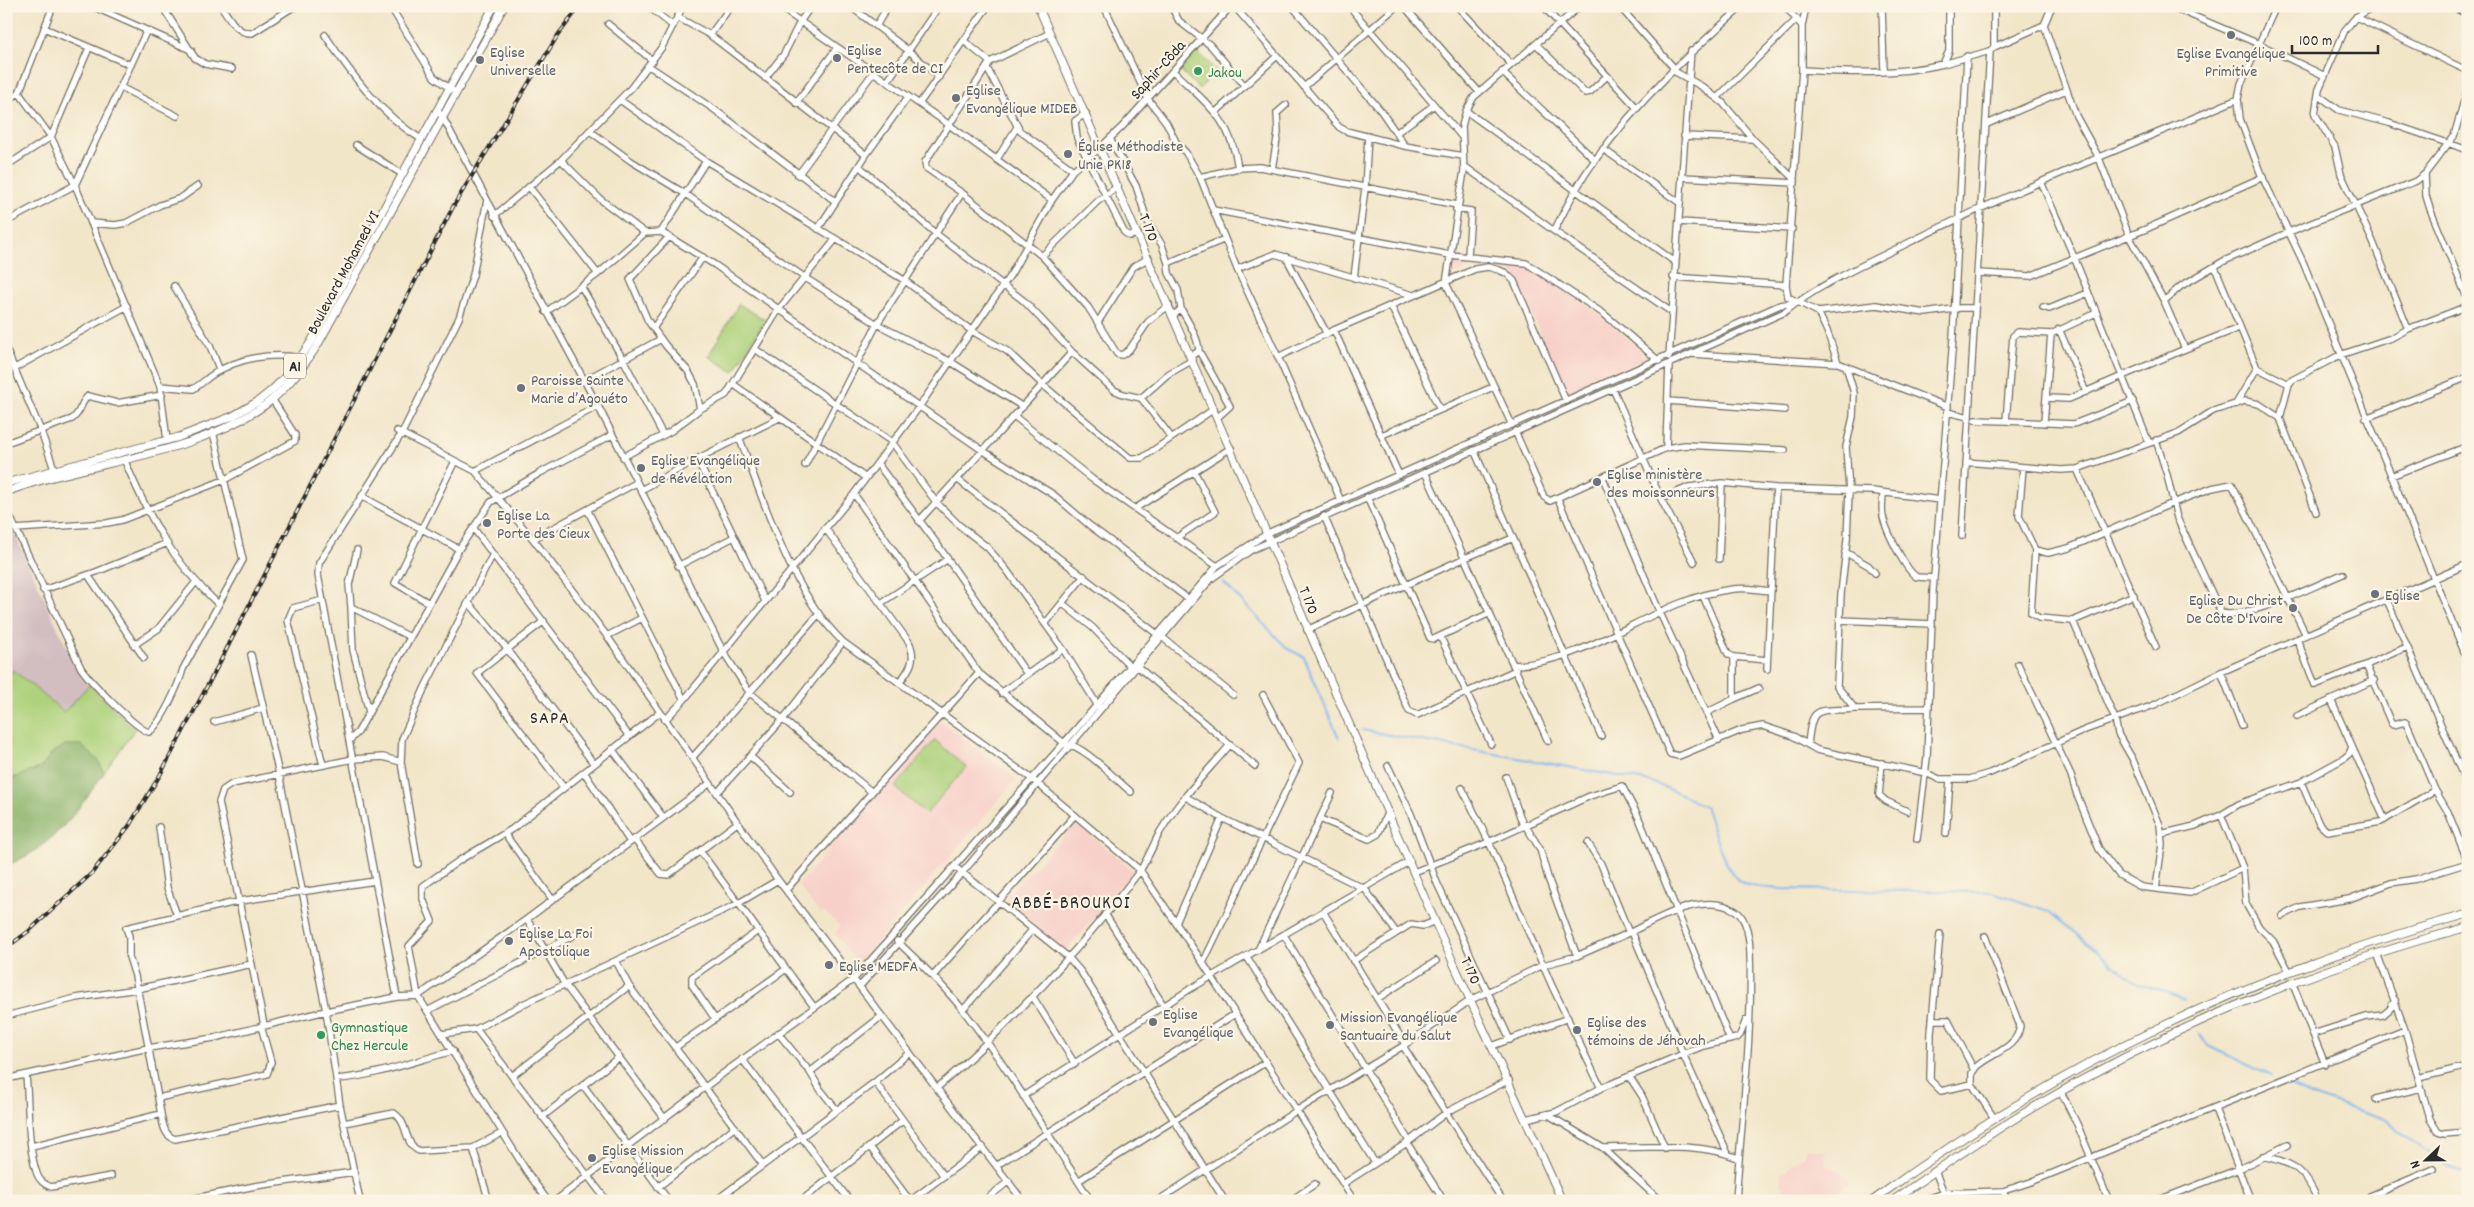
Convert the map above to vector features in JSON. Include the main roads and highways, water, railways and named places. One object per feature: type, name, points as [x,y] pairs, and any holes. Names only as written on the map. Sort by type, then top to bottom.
[{"type":"main road","name":"Boulevard Mohamed VI","points":[[452,91],[494,6]]},
{"type":"main road","name":"Boulevard Mohamed VI","points":[[6,492],[182,444],[250,415],[272,399],[303,366],[318,346],[439,113],[504,6]]},
{"type":"main road","name":"T 170","points":[[1038,6],[1170,305],[1307,630],[1470,1000],[1509,1080],[1562,1201]]},
{"type":"main road","name":"Boulevard Mohamed VI","points":[[6,483],[167,440],[213,425],[246,409],[272,390],[300,358],[311,342],[421,139],[439,113]]},
{"type":"main road","points":[[1872,1201],[1994,1118],[2055,1081],[2123,1044],[2233,992],[2370,942],[2468,914]]},
{"type":"main road","points":[[1892,1201],[1935,1171],[2061,1092],[2189,1025],[2292,982],[2377,953],[2468,928]]},
{"type":"waterway","points":[[1223,582],[1288,649],[1304,657],[1339,738]]},
{"type":"waterway","points":[[1362,730],[1651,782],[1679,793],[1706,808],[1727,864],[1739,881],[1750,886],[1780,889],[1993,892],[2048,911],[2136,983],[2169,993],[2184,1000]]},
{"type":"waterway","points":[[2199,1033],[2208,1046],[2271,1076]]},
{"type":"waterway","points":[[2289,1085],[2318,1098],[2385,1119],[2437,1160],[2468,1177]]},
{"type":"railway","points":[[6,948],[29,931],[92,873],[129,826],[160,775],[221,660],[454,205],[558,35],[580,6]]},
{"type":"place","name":"Eglise Evangélique Primitive","points":[[2231,35]]},
{"type":"place","name":"Eglise Pentecôte de CI","points":[[837,58]]},
{"type":"place","name":"Eglise Universelle","points":[[480,60]]},
{"type":"place","name":"Jakou","points":[[1198,71]]},
{"type":"place","name":"Eglise Evangélique MIDEB","points":[[956,98]]},
{"type":"place","name":"Église Méthodiste Unie PK18","points":[[1068,154]]},
{"type":"place","name":"Paroisse Sainte Marie d’Agouéto","points":[[521,388]]},
{"type":"place","name":"Eglise Evangélique de Révélation","points":[[641,468]]},
{"type":"place","name":"Eglise ministère des moissonneurs","points":[[1597,482]]},
{"type":"place","name":"Eglise La Porte des Cieux","points":[[487,523]]},
{"type":"place","name":"Eglise","points":[[2375,594]]},
{"type":"place","name":"Eglise Du Christ De Côte D'Ivoire","points":[[2293,608]]},
{"type":"place","name":"Eglise La Foi Apostolique","points":[[509,941]]},
{"type":"place","name":"Eglise MEDFA","points":[[829,965]]},
{"type":"place","name":"Eglise Evangélique","points":[[1153,1022]]},
{"type":"place","name":"Mission Evangélique Santuaire du Salut","points":[[1330,1025]]},
{"type":"place","name":"Eglise des témoins de Jéhovah","points":[[1577,1030]]},
{"type":"place","name":"Gymnastique Chez Hercule","points":[[321,1035]]},
{"type":"place","name":"Eglise Mission Evangélique","points":[[592,1158]]},
{"type":"district","name":"SAPA","points":[[550,717]]},
{"type":"district","name":"ABBÉ-BROUKOI","points":[[1071,901]]}]
